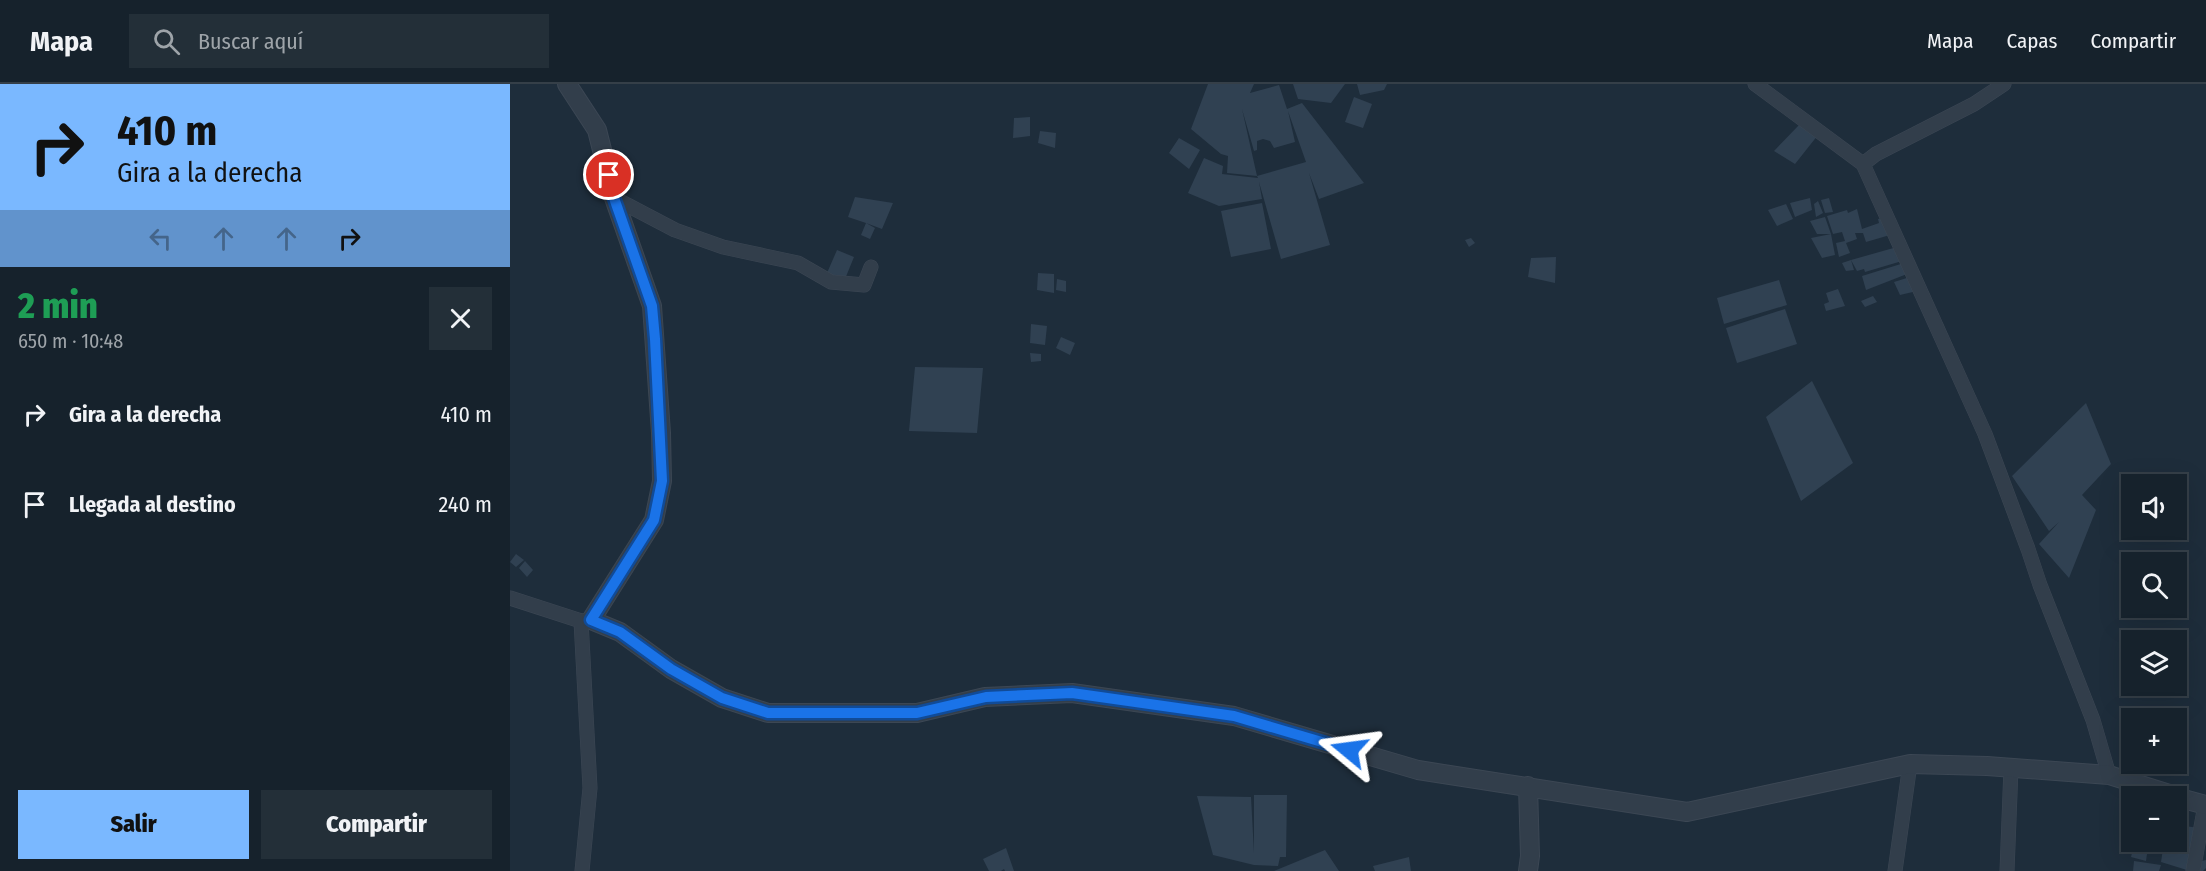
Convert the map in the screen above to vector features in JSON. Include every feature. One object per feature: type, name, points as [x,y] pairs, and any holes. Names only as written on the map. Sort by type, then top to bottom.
[{"type":"street","points":[[567,84],[597,130],[614,198],[652,306],[662,481],[654,520],[586,621],[590,789],[582,871]]},
{"type":"street","points":[[1755,84],[1863,164],[1985,434],[2040,585],[2093,720],[2109,775]]},
{"type":"street","points":[[1863,164],[1876,154],[1974,104],[2004,84]]},
{"type":"street","points":[[614,198],[675,230],[723,247],[798,263],[831,282],[864,285],[871,267]]},
{"type":"street","points":[[510,598],[620,632],[671,669],[722,698],[768,713],[917,713],[986,697],[1072,693],[1234,716],[1418,770],[1687,812],[1910,764],[2109,775],[2142,786]]},
{"type":"street","points":[[1895,871],[1910,764]]},
{"type":"street","points":[[2007,871],[2012,768]]},
{"type":"street","points":[[1528,786],[1530,856],[1528,871]]},
{"type":"street","points":[[2187,800],[2206,805],[2193,871]]},
{"type":"building","points":[[1208,84],[1254,84],[1250,93],[1279,85],[1287,109],[1302,103],[1364,183],[1319,199],[1309,173],[1330,245],[1281,259],[1259,182],[1262,199],[1219,206],[1188,193],[1204,158],[1223,166],[1222,174],[1258,178],[1257,176],[1227,173],[1228,156],[1221,154],[1191,129]],"holes":[[[1242,109],[1254,151],[1257,150],[1257,141],[1263,139],[1270,141],[1274,148],[1295,142],[1288,111],[1306,162],[1257,176]]]},
{"type":"building","points":[[1293,84],[1345,84],[1331,103],[1298,99]]},
{"type":"building","points":[[1357,84],[1387,84],[1384,90],[1360,95]]},
{"type":"building","points":[[1354,97],[1372,104],[1363,128],[1345,122]]},
{"type":"building","points":[[1030,117],[1030,136],[1013,138],[1014,118]]},
{"type":"building","points":[[1799,125],[1818,135],[1795,164],[1774,151]]},
{"type":"building","points":[[1040,131],[1056,133],[1055,148],[1038,143]]},
{"type":"building","points":[[1179,138],[1200,150],[1189,169],[1169,153]]},
{"type":"building","points":[[855,197],[893,203],[882,229],[848,217]]},
{"type":"building","points":[[1810,198],[1812,210],[1795,217],[1790,203]]},
{"type":"building","points":[[1829,198],[1833,212],[1825,213],[1821,200]]},
{"type":"building","points":[[1818,201],[1823,213],[1816,217],[1814,204]]},
{"type":"building","points":[[1262,203],[1271,249],[1231,257],[1221,211]]},
{"type":"building","points":[[1786,204],[1793,219],[1777,226],[1768,210]]},
{"type":"building","points":[[1857,209],[1862,229],[1879,223],[1878,219],[1884,218],[1890,235],[1866,242],[1863,233],[1855,233],[1857,239],[1846,243],[1850,253],[1839,257],[1836,243],[1845,241],[1842,232],[1833,234],[1827,216],[1847,210],[1848,213]]},
{"type":"building","points":[[1825,217],[1831,234],[1817,234],[1810,221]]},
{"type":"building","points":[[866,223],[875,228],[870,239],[861,235]]},
{"type":"building","points":[[1831,234],[1835,255],[1822,258],[1811,238]]},
{"type":"building","points":[[1471,238],[1475,243],[1469,247],[1465,240]]},
{"type":"building","points":[[1897,247],[1902,261],[1865,272],[1864,269],[1857,271],[1851,260]]},
{"type":"building","points":[[837,250],[854,257],[845,279],[827,273]]},
{"type":"building","points":[[1556,257],[1555,283],[1528,277],[1531,258]]},
{"type":"building","points":[[1851,260],[1854,270],[1846,271],[1842,263]]},
{"type":"building","points":[[1904,263],[1907,274],[1866,290],[1862,276]]},
{"type":"building","points":[[1038,273],[1054,274],[1054,293],[1037,290]]},
{"type":"building","points":[[1910,277],[1917,291],[1900,295],[1894,282]]},
{"type":"building","points":[[1057,279],[1066,281],[1066,292],[1056,290]]},
{"type":"building","points":[[1779,280],[1787,305],[1724,324],[1717,298]]},
{"type":"building","points":[[1838,289],[1845,306],[1826,311],[1824,304],[1829,302],[1826,293]]},
{"type":"building","points":[[1873,296],[1877,302],[1865,307],[1861,301]]},
{"type":"building","points":[[1785,309],[1797,344],[1737,363],[1726,328]]},
{"type":"building","points":[[1031,324],[1047,326],[1045,345],[1030,343]]},
{"type":"building","points":[[1061,337],[1075,343],[1070,355],[1056,348]]},
{"type":"building","points":[[1030,353],[1041,354],[1041,361],[1031,362]]},
{"type":"building","points":[[915,367],[983,368],[977,433],[909,431]]},
{"type":"building","points":[[1812,381],[1853,463],[1801,501],[1766,417]]},
{"type":"building","points":[[2086,403],[2111,464],[2082,495],[2096,510],[2069,578],[2039,544],[2059,522],[2049,531],[2012,476]]},
{"type":"building","points":[[516,554],[524,560],[516,567],[510,562]]},
{"type":"building","points":[[525,561],[533,570],[527,577],[519,568]]},
{"type":"building","points":[[1254,795],[1287,795],[1286,857],[1280,857],[1278,866],[1254,865],[1213,855],[1197,796],[1251,797],[1254,853]]},
{"type":"building","points":[[2187,826],[2200,828],[2190,871],[2161,862],[2162,852],[2187,852]]},
{"type":"building","points":[[1006,848],[1014,871],[1004,869],[989,871],[983,859]]},
{"type":"building","points":[[1325,850],[1339,871],[1274,871]]},
{"type":"building","points":[[2132,852],[2147,852],[2146,861],[2131,857]]},
{"type":"building","points":[[1409,857],[1411,871],[1375,871],[1373,866]]},
{"type":"building","points":[[2206,860],[2206,868],[2203,871],[2196,871],[2198,862]]},
{"type":"building","points":[[2134,861],[2161,865],[2159,871],[2133,871]]},
{"type":"route","points":[[609,175],[614,198],[652,306],[662,481],[654,520],[591,620],[620,632],[671,669],[722,698],[768,713],[917,713],[986,697],[1072,693],[1234,716],[1349,750]]}]
